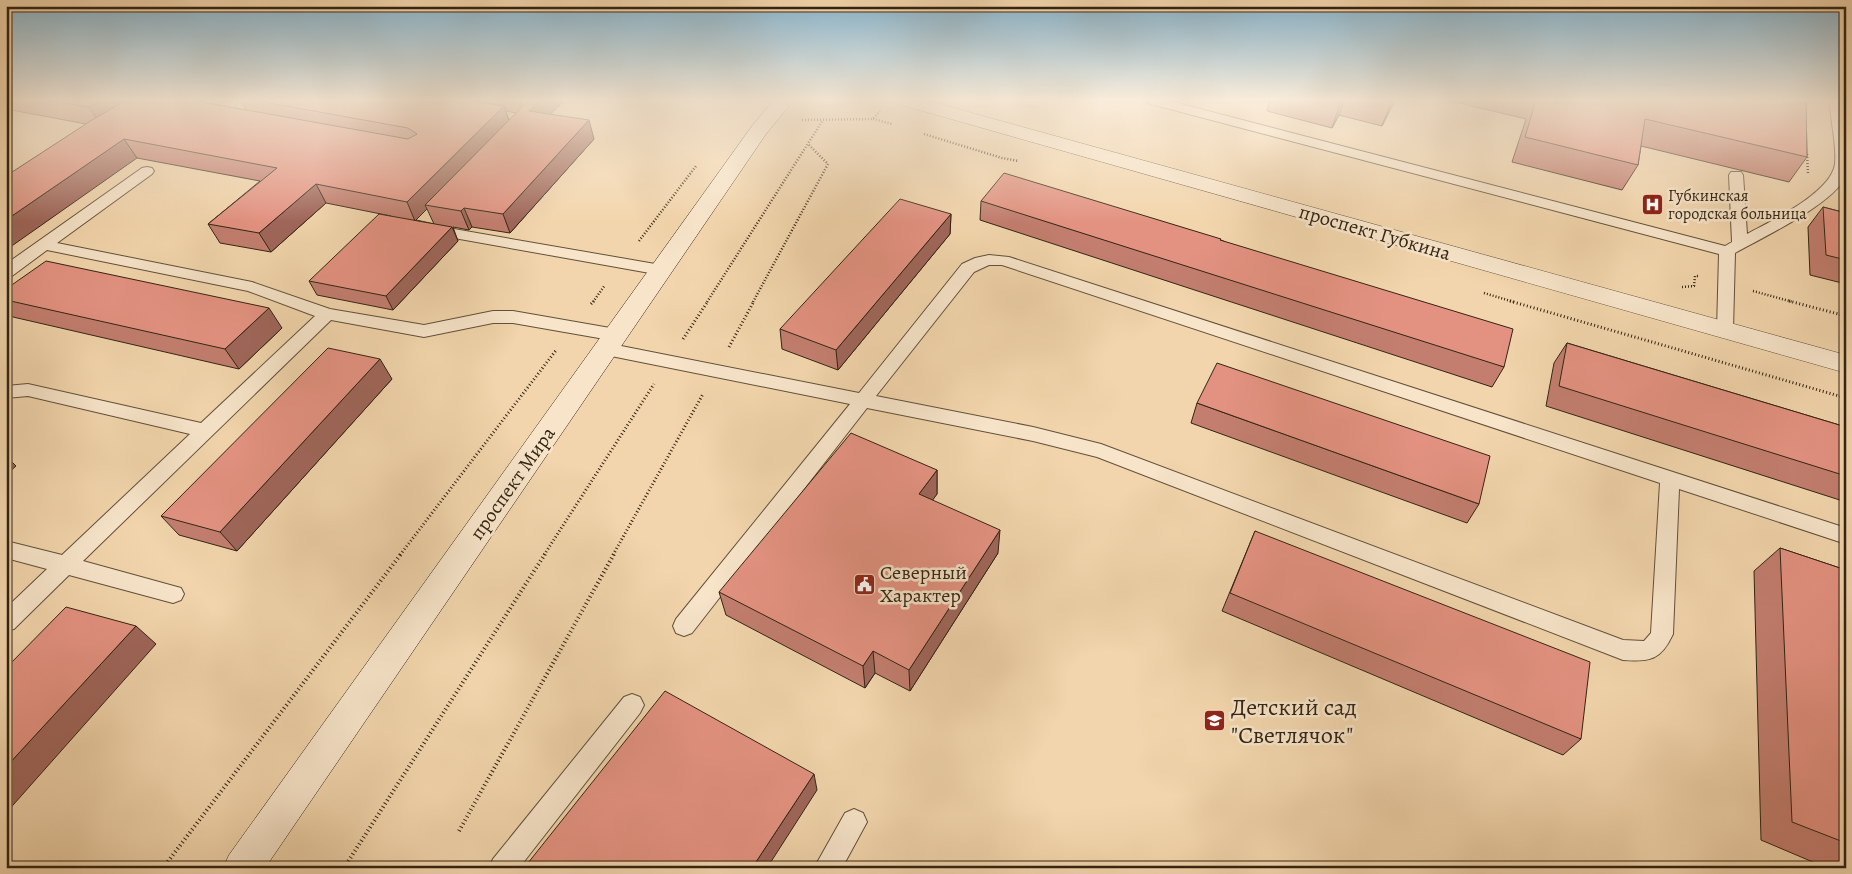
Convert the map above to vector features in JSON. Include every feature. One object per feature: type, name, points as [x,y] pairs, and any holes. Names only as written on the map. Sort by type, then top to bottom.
[{"type":"street","name":"проспект Мира","points":[[242,868],[751,141]]},
{"type":"street","name":"проспект Губкина","points":[[1033,141],[1846,364]]},
{"type":"lane","points":[[1313,141],[1733,247],[1810,203],[1829,188],[1840,175],[1842,156],[1840,141]]},
{"type":"lane","points":[[6,272],[147,171]]},
{"type":"lane","points":[[1725,330],[1727,284],[1733,247],[1736,176]]},
{"type":"lane","points":[[433,214],[419,228],[661,270]]},
{"type":"lane","points":[[46,244],[252,287],[327,314],[424,331],[493,318],[513,317],[573,328],[668,362],[1074,443],[1101,450],[1623,650],[1647,651],[1656,645],[1662,634],[1670,478]]},
{"type":"lane","points":[[684,626],[968,268],[978,261],[991,259],[1013,263],[1846,536]]},
{"type":"lane","points":[[6,622],[327,314]]},
{"type":"lane","points":[[6,392],[28,390],[205,431]]},
{"type":"lane","points":[[6,548],[173,594]]},
{"type":"lane","points":[[502,868],[632,704]]},
{"type":"lane","points":[[827,868],[854,822]]},
{"type":"path","points":[[344,868],[810,141]]},
{"type":"path","points":[[459,831],[716,371],[828,164],[808,144]]},
{"type":"path","points":[[1806,147],[1810,203]]},
{"type":"path","points":[[163,868],[699,162]]},
{"type":"path","points":[[1674,285],[1682,288],[1694,286],[1695,276],[1846,316]]},
{"type":"building","points":[[60,141],[121,141],[6,220],[6,176]]},
{"type":"building","points":[[133,141],[469,141],[407,202],[316,184],[259,233],[208,224],[277,168]]},
{"type":"building","points":[[489,141],[570,141],[503,214],[464,208],[461,211],[425,205]]},
{"type":"building","points":[[1540,141],[1642,141],[1638,165]]},
{"type":"building","points":[[1738,141],[1807,141],[1807,157]]},
{"type":"building","points":[[1004,173],[1513,329],[1504,367],[981,201]]},
{"type":"building","points":[[900,199],[951,214],[836,350],[780,329]]},
{"type":"building","points":[[1823,207],[1846,213],[1846,260],[1826,255]]},
{"type":"building","points":[[379,214],[452,227],[386,296],[309,281]]},
{"type":"building","points":[[46,261],[269,308],[225,349],[6,300],[6,289]]},
{"type":"building","points":[[1567,343],[1846,427],[1846,476],[1559,386]]},
{"type":"building","points":[[328,348],[380,359],[220,532],[161,516]]},
{"type":"building","points":[[1217,363],[1490,456],[1479,504],[1197,403]]},
{"type":"building","name":"Северный Характер","points":[[851,433],[937,470],[919,494],[1000,530],[909,670],[873,651],[863,666],[719,592]]},
{"type":"building","points":[[1255,531],[1590,662],[1581,739],[1230,593]]},
{"type":"building","points":[[1780,548],[1846,570],[1846,843],[1792,822]]},
{"type":"building","points":[[66,607],[136,626],[6,767],[6,668]]},
{"type":"building","points":[[665,691],[814,774],[752,868],[524,868]]},
{"type":"place","name":"Губкинская городская больница","points":[[1652,204]]},
{"type":"place","name":"Северный Характер","points":[[864,584]]},
{"type":"place","name":"Детский сад \"Светлячок\"","points":[[1215,721]]}]
